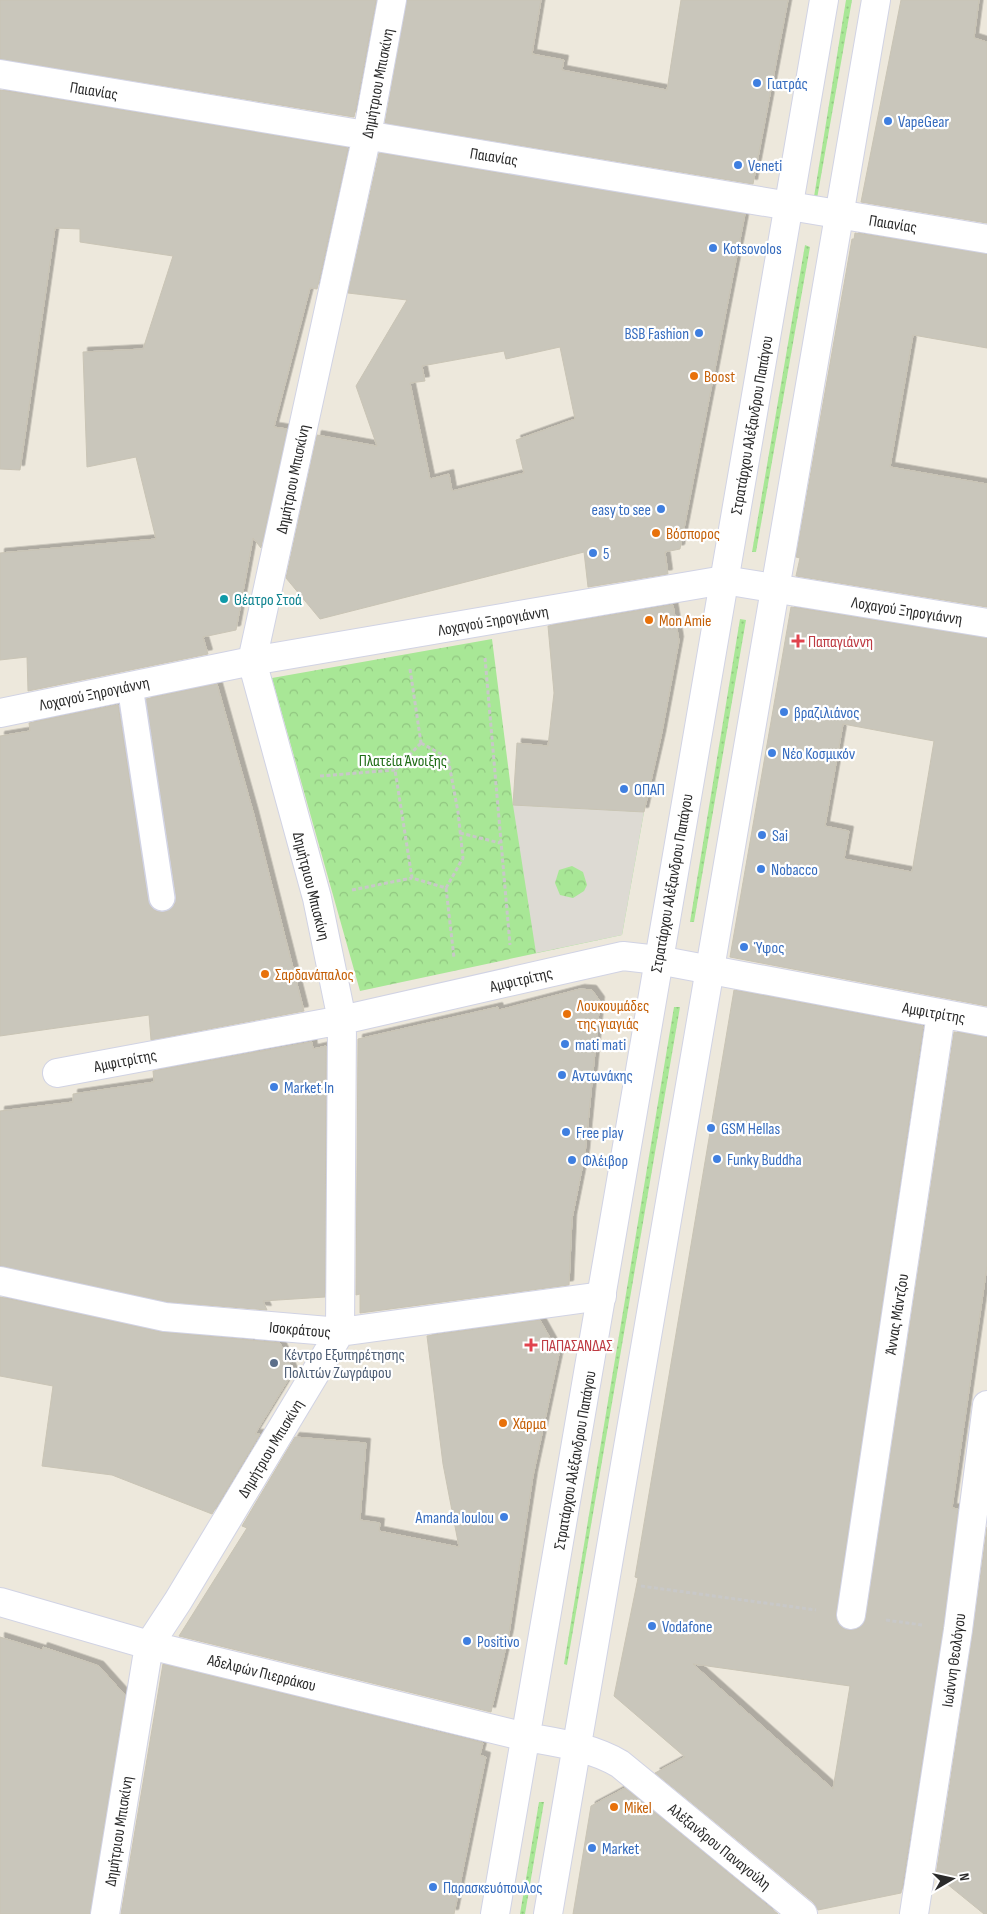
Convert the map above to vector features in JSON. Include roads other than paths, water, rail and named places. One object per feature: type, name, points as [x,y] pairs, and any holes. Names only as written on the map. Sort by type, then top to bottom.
[{"type":"street","name":"Δημήτριου Μπισκίνη","points":[[105,1914],[149,1645],[178,1601],[340,1332],[342,1020],[317,898],[252,661],[367,135],[392,0]]},
{"type":"street","name":"Στρατάρχου Αλέξανδρου Παπάγου","points":[[495,1914],[824,0]]},
{"type":"street","points":[[548,1914],[876,0]]},
{"type":"street","name":"Παιανίας","points":[[0,74],[987,238]]},
{"type":"street","name":"Λοχαγού Ξηρογιάννη","points":[[0,712],[252,661],[724,580],[774,590],[987,623]]},
{"type":"street","name":"Αμφιτρίτης","points":[[57,1073],[342,1020],[624,956],[658,960],[987,1022]]},
{"type":"street","name":"Άννας Μάντζου","points":[[851,1615],[942,1014]]},
{"type":"street","name":"Ισοκράτους","points":[[0,1281],[165,1317],[340,1332],[602,1296]]},
{"type":"street","name":"Ιωάννη Θεολόγου","points":[[914,1914],[958,1630],[987,1405]]},
{"type":"street","name":"Αδελφών Πιερράκου","points":[[0,1602],[149,1645],[526,1737]]},
{"type":"street","name":"Αλέξανδρου Παναγούλη","points":[[526,1737],[577,1746],[602,1754],[620,1764],[803,1914]]},
{"type":"lane","points":[[130,686],[162,898]]},
{"type":"place","name":"Γιατράς","points":[[757,83]]},
{"type":"place","name":"VapeGear","points":[[888,121]]},
{"type":"place","name":"Veneti","points":[[738,165]]},
{"type":"place","name":"Kotsovolos","points":[[713,248]]},
{"type":"place","name":"BSB Fashion","points":[[699,333]]},
{"type":"place","name":"Boost","points":[[694,376]]},
{"type":"place","name":"easy to see","points":[[661,509]]},
{"type":"place","name":"Βόσπορος","points":[[656,533]]},
{"type":"place","name":"5","points":[[593,553]]},
{"type":"place","name":"Θέατρο Στοά","points":[[224,599]]},
{"type":"place","name":"Mon Amie","points":[[649,620]]},
{"type":"place","name":"Παπαγιάννη","points":[[798,641]]},
{"type":"place","name":"βραζιλιάνος","points":[[784,712]]},
{"type":"place","name":"Νέο Κοσμικόν","points":[[772,753]]},
{"type":"place","name":"ΟΠΑΠ","points":[[624,789]]},
{"type":"place","name":"Sai","points":[[762,835]]},
{"type":"place","name":"Nobacco","points":[[761,869]]},
{"type":"place","name":"Ύφος","points":[[744,947]]},
{"type":"place","name":"Σαρδανάπαλος","points":[[265,974]]},
{"type":"place","name":"Λουκουμάδες της γιαγιάς","points":[[567,1014]]},
{"type":"place","name":"mati mati","points":[[565,1044]]},
{"type":"place","name":"Αντωνάκης","points":[[562,1075]]},
{"type":"place","name":"Market In","points":[[274,1087]]},
{"type":"place","name":"GSM Hellas","points":[[711,1128]]},
{"type":"place","name":"Free play","points":[[566,1132]]},
{"type":"place","name":"Funky Buddha","points":[[717,1159]]},
{"type":"place","name":"Φλέιβορ","points":[[572,1160]]},
{"type":"place","name":"ΠΑΠΑΣΑΝΔΑΣ","points":[[531,1345]]},
{"type":"place","name":"Κέντρο Εξυπηρέτησης Πολιτών Ζωγράφου","points":[[274,1363]]},
{"type":"place","name":"Χάρμα","points":[[503,1423]]},
{"type":"place","name":"Amanda loulou","points":[[504,1517]]},
{"type":"place","name":"Vodafone","points":[[652,1626]]},
{"type":"place","name":"Positivo","points":[[467,1641]]},
{"type":"place","name":"Mikel","points":[[614,1807]]},
{"type":"place","name":"Market","points":[[592,1848]]},
{"type":"place","name":"Παρασκευόπουλος","points":[[433,1887]]},
{"type":"park label","name":"Πλατεία Άνοιξης","points":[[403,760]]}]
